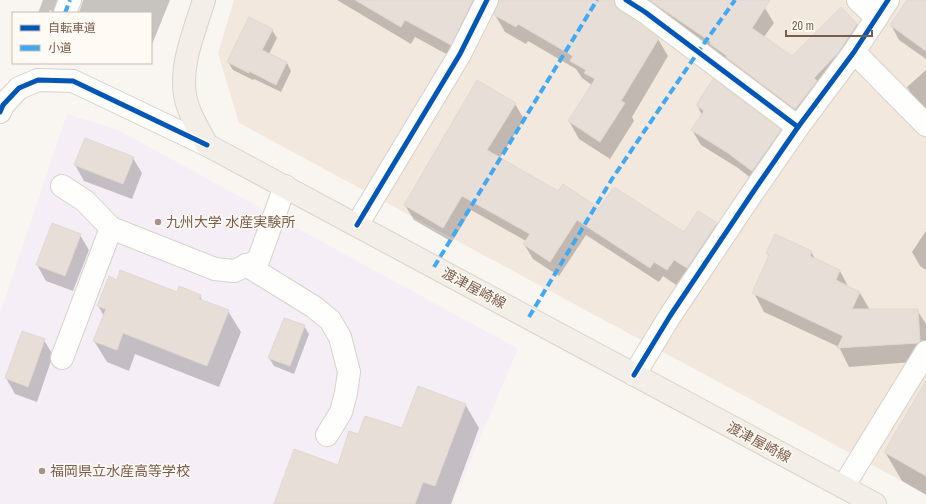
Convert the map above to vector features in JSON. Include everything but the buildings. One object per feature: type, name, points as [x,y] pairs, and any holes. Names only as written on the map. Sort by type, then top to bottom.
[{"type":"main road","points":[[204,0],[184,70],[185,96],[193,121],[207,145]]},
{"type":"main road","name":"渡津屋崎線","points":[[207,145],[875,504]]},
{"type":"street","points":[[65,12],[70,0]]},
{"type":"street","points":[[357,225],[460,54],[487,0]]},
{"type":"street","points":[[626,0],[645,12],[798,127]]},
{"type":"street","points":[[634,375],[674,310],[798,127],[854,52],[882,9],[858,0]]},
{"type":"street","points":[[854,52],[926,125]]},
{"type":"street","points":[[0,112],[2,105],[18,88],[41,71],[73,81],[207,145]]},
{"type":"street","points":[[62,186],[85,201],[111,228],[215,269],[234,271],[258,261],[285,186]]},
{"type":"street","points":[[62,358],[111,228]]},
{"type":"street","points":[[246,265],[314,307],[330,320],[340,337],[349,372],[341,412],[327,435]]},
{"type":"street","points":[[843,487],[926,352]]},
{"type":"shaded area","points":[[234,0],[926,0],[926,494],[239,123],[218,53]]},
{"type":"shaded area","name":"九州大学 水産実験所","points":[[67,114],[118,130],[518,349],[452,504],[0,504],[0,314]]},
{"type":"marked path","points":[[65,12],[70,0]]},
{"type":"marked path","points":[[434,267],[597,0]]},
{"type":"marked path","points":[[529,317],[612,179],[735,0]]},
{"type":"cycle path","points":[[357,225],[460,54],[487,0]]},
{"type":"cycle path","points":[[626,0],[645,12],[798,127]]},
{"type":"cycle path","points":[[634,375],[670,316],[751,195],[798,127],[854,52],[888,0]]},
{"type":"cycle path","points":[[0,112],[3,105],[19,88],[38,80],[73,81],[207,145]]},
{"type":"place","name":"九州大学 水産実験所","points":[[158,222]]},
{"type":"place","name":"福岡県立水産高等学校","points":[[42,471]]}]
